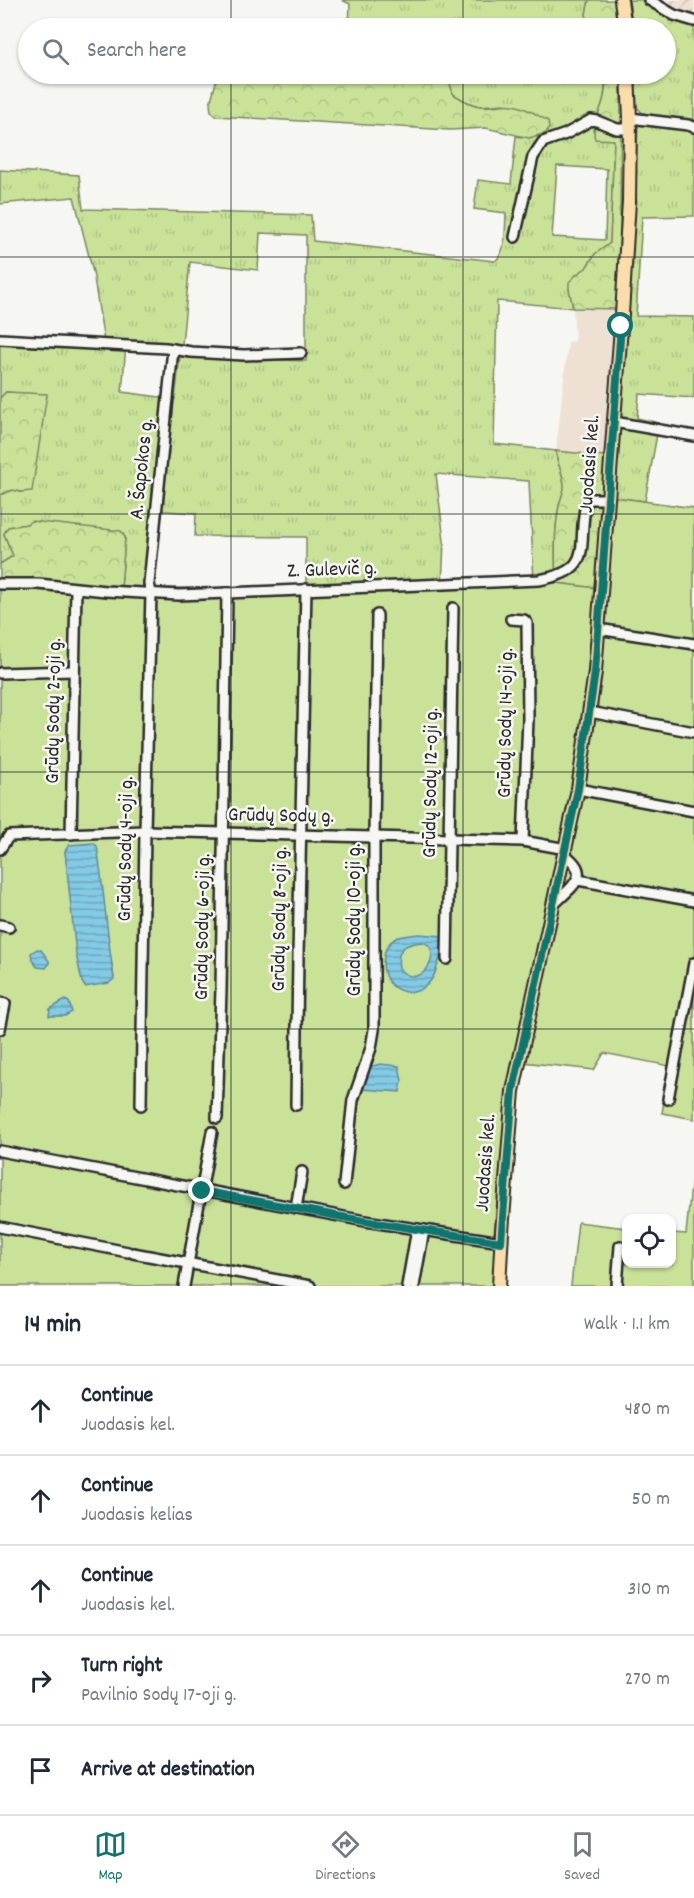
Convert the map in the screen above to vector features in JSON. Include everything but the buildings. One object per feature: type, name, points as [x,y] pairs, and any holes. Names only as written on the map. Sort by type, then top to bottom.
[{"type":"main road","points":[[621,0],[624,18]]},
{"type":"main road","name":"Juodasis kel.","points":[[499,1286],[513,1090],[578,789],[590,712],[614,422],[628,211],[628,84]]},
{"type":"street","points":[[649,0],[674,15],[694,21]]},
{"type":"street","points":[[515,237],[533,157],[543,142],[567,134],[591,120],[617,129],[630,123],[694,127]]},
{"type":"street","points":[[0,339],[244,355],[301,353]]},
{"type":"street","name":"A. Šapokos g.","points":[[151,593],[149,583],[173,349]]},
{"type":"street","points":[[614,422],[694,436]]},
{"type":"street","name":"Z. Gulevič g.","points":[[0,584],[38,584],[76,589],[179,595],[539,580],[556,577],[578,561],[582,552],[584,509],[588,499],[607,499]]},
{"type":"street","name":"Grūdų Sodų 2-oji g.","points":[[71,834],[76,589]]},
{"type":"street","name":"Grūdų Sodų 8-oji g.","points":[[296,1105],[306,590]]},
{"type":"street","name":"Grūdų Sodų 4-oji g.","points":[[141,1105],[151,593]]},
{"type":"street","name":"Grūdų Sodų 6-oji g.","points":[[217,1118],[227,593]]},
{"type":"street","name":"Grūdų Sodų 12-oji g.","points":[[447,960],[453,608]]},
{"type":"street","name":"Grūdų Sodų 10-oji g.","points":[[344,1184],[353,1100],[373,1041],[377,615]]},
{"type":"street","name":"Grūdų Sodų 14-oji g.","points":[[511,619],[524,620],[526,623],[528,719],[523,841]]},
{"type":"street","points":[[598,629],[694,644]]},
{"type":"street","points":[[0,672],[74,671]]},
{"type":"street","points":[[590,712],[694,732]]},
{"type":"street","points":[[578,789],[694,811]]},
{"type":"street","name":"Grūdų Sodų g.","points":[[0,849],[5,834],[145,831],[523,841],[565,852]]},
{"type":"street","points":[[554,904],[578,880],[579,873],[576,864],[565,852]]},
{"type":"street","points":[[578,880],[694,901]]},
{"type":"street","points":[[668,1099],[694,963]]},
{"type":"street","points":[[0,1003],[5,1004],[0,1029]]},
{"type":"street","points":[[184,1286],[212,1132]]},
{"type":"street","points":[[0,1151],[202,1191],[501,1242]]},
{"type":"street","points":[[296,1208],[302,1172]]},
{"type":"street","points":[[0,1227],[310,1286]]},
{"type":"street","points":[[407,1286],[421,1230]]},
{"type":"street","points":[[414,1286],[421,1230]]},
{"type":"street","points":[[617,1286],[620,1246]]},
{"type":"shaded area","points":[[656,0],[694,0],[694,16],[682,14]]},
{"type":"shaded area","points":[[573,308],[617,309],[605,456],[556,451],[568,342],[575,341]]},
{"type":"green space","points":[[342,0],[589,0],[587,18],[349,18],[350,4]]},
{"type":"green space","points":[[589,0],[614,0],[616,18],[587,18]]},
{"type":"green space","points":[[629,0],[656,0],[682,14],[694,16],[694,123],[642,113],[637,107],[636,84],[676,84],[676,18],[632,18]]},
{"type":"green space","points":[[215,84],[450,84],[453,94],[466,102],[484,106],[518,106],[548,121],[549,128],[546,133],[529,138],[486,128],[450,130],[216,116],[211,111],[210,104]]},
{"type":"green space","points":[[450,84],[605,84],[601,109],[593,130],[614,140],[610,244],[595,254],[586,268],[576,275],[569,289],[573,308],[497,301],[494,444],[556,451],[564,488],[556,525],[556,583],[534,583],[529,481],[436,474],[444,541],[442,586],[306,588],[306,537],[195,536],[196,513],[152,510],[143,587],[121,588],[125,537],[28,524],[8,527],[4,534],[13,556],[0,564],[0,495],[13,490],[21,492],[46,395],[6,392],[0,398],[0,344],[105,348],[93,272],[74,197],[0,204],[0,170],[79,175],[83,209],[311,215],[313,241],[495,261],[502,252],[506,213],[474,209],[478,180],[511,184],[516,136],[530,138],[539,136],[549,128],[504,104],[480,106],[453,94]],"holes":[[[557,166],[607,169],[605,240],[552,237]],[[260,233],[306,235],[306,361],[180,356],[175,399],[122,392],[126,344],[182,344],[190,262],[258,270]]]},
{"type":"green space","points":[[606,84],[621,84],[617,309],[573,308],[569,282],[586,268],[595,254],[610,243],[614,140],[595,139],[594,134]]},
{"type":"green space","points":[[645,121],[694,131],[694,216],[642,217],[636,316],[694,317],[694,398],[639,394],[637,418],[659,423],[645,501],[614,497],[630,284],[638,126]]},
{"type":"green space","points":[[6,392],[47,394],[32,491],[13,490],[0,495],[0,398]]},
{"type":"green space","points":[[556,451],[605,456],[596,588],[556,583],[556,525],[564,488]]},
{"type":"green space","points":[[614,497],[694,508],[694,1119],[662,1113],[670,1066],[604,1053],[594,1070],[523,1062],[583,795],[593,735]]},
{"type":"green space","points":[[31,521],[121,531],[125,537],[121,588],[0,582],[0,564],[13,556],[4,534],[8,527],[27,524]]},
{"type":"green space","points":[[0,582],[121,588],[306,588],[556,583],[596,588],[582,727],[572,791],[507,1095],[494,1233],[494,1286],[0,1286]],"holes":[[[65,851],[108,941],[114,978],[71,899]]]},
{"type":"green space","points":[[694,1158],[694,1286],[571,1286],[578,1222],[622,1228],[622,1268],[676,1268],[676,1233],[686,1234]]},
{"type":"water","points":[[93,843],[97,846],[114,979],[109,983],[85,987],[76,954],[65,851],[69,845]]},
{"type":"water","points":[[419,934],[443,936],[443,948],[431,980],[423,988],[413,992],[403,991],[394,987],[387,980],[384,969],[386,948],[396,938]],"holes":[[[422,942],[429,945],[432,951],[431,959],[423,972],[416,976],[408,975],[399,969],[398,962],[402,949],[410,944]]]},
{"type":"water","points":[[37,949],[41,950],[49,961],[46,968],[37,967],[32,959],[31,953]]},
{"type":"water","points":[[65,1000],[69,1002],[72,1012],[65,1016],[49,1016],[50,1009]]},
{"type":"water","points":[[380,1064],[399,1066],[402,1081],[400,1092],[362,1089],[369,1067]]},
{"type":"route","points":[[202,1191],[364,1221],[501,1242],[513,1090],[565,855],[590,712],[621,326]]}]
